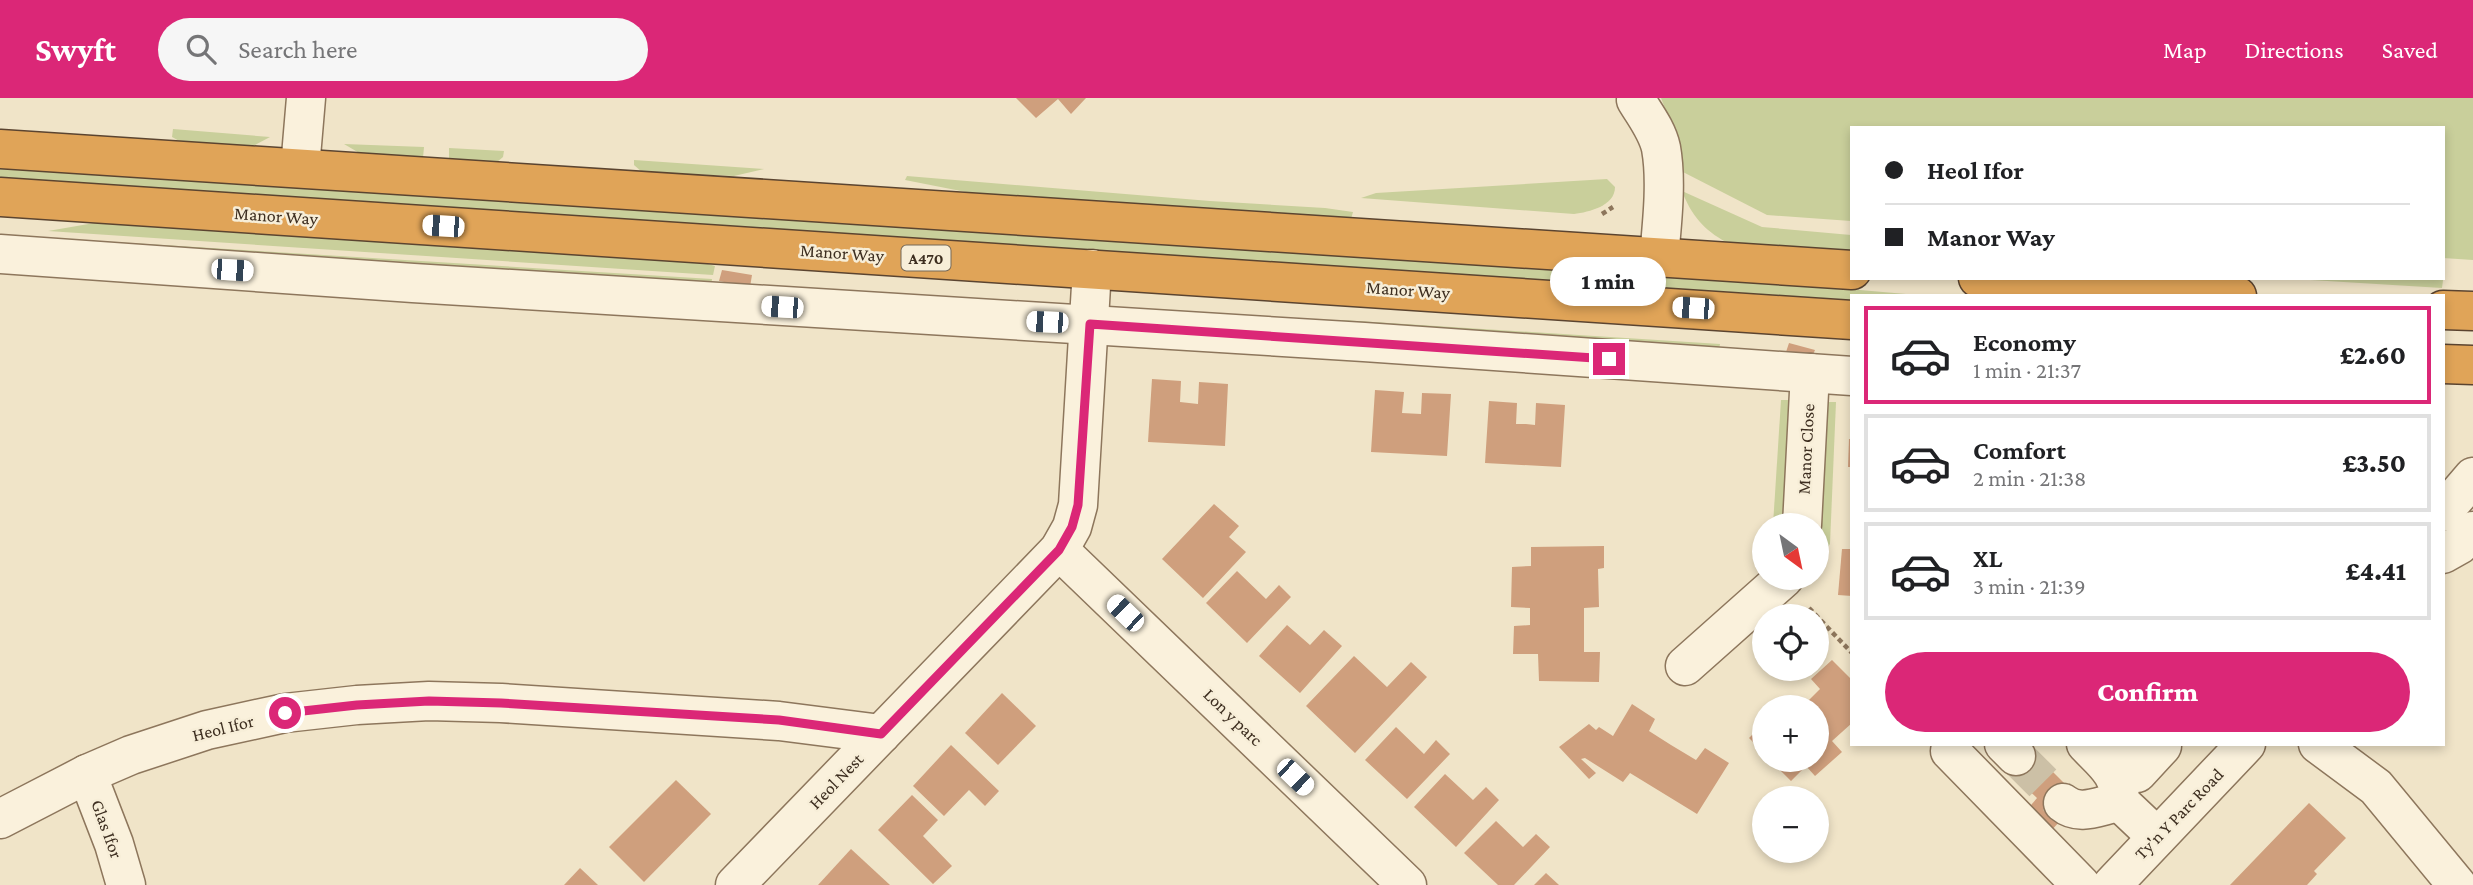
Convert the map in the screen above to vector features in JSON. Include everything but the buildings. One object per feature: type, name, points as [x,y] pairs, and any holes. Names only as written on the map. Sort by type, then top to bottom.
[{"type":"highway","points":[[0,149],[1850,270]]},
{"type":"highway","name":"Manor Way","points":[[0,197],[1850,320]]},
{"type":"highway","points":[[2007,280],[2208,294]]},
{"type":"highway","points":[[2445,310],[2473,311]]},
{"type":"highway","points":[[2445,364],[2473,365]]},
{"type":"street","points":[[300,168],[306,98]]},
{"type":"street","points":[[1636,100],[1650,121],[1661,149],[1659,257]]},
{"type":"street","points":[[0,254],[413,284],[1090,324],[1850,376]]},
{"type":"street","name":"Heol Nest","points":[[735,885],[1059,550],[1072,527],[1078,505],[1092,270]]},
{"type":"street","name":"Manor Close","points":[[1803,513],[1810,373]]},
{"type":"street","points":[[2445,510],[2473,477]]},
{"type":"street","points":[[2445,553],[2459,545],[2473,531]]},
{"type":"street","name":"Lon y parc","points":[[1059,550],[1390,879]]},
{"type":"street","points":[[1685,666],[1789,590]]},
{"type":"street","name":"Heol Ifor","points":[[0,819],[87,774],[131,755],[207,730],[272,716],[357,705],[429,701],[501,703],[779,720],[881,734]]},
{"type":"street","name":"Ty'n Y Parc Road","points":[[2112,885],[2244,746]]},
{"type":"street","points":[[2321,746],[2376,787],[2458,885]]},
{"type":"street","points":[[1950,751],[2081,885]]},
{"type":"street","points":[[2063,803],[2070,809],[2081,811],[2122,756],[2157,837]]},
{"type":"street","name":"Glas Ifor","points":[[87,774],[114,844],[126,885]]},
{"type":"path","points":[[1794,590],[1850,651]]},
{"type":"green space","points":[[1661,98],[2473,98],[2473,260],[2445,258],[2445,126],[1850,126],[1850,221],[1767,215],[1681,171],[1677,139]]},
{"type":"green space","points":[[173,129],[270,137],[253,146],[181,142],[172,137]]},
{"type":"green space","points":[[344,144],[424,147],[423,158],[361,154]]},
{"type":"green space","points":[[449,148],[504,151],[503,157],[497,162],[449,159]]},
{"type":"green space","points":[[634,160],[764,169],[734,176],[642,172],[634,165]]},
{"type":"green space","points":[[0,168],[1802,285],[1906,294],[1850,294],[1850,300],[0,178]]},
{"type":"green space","points":[[907,176],[1353,212],[1351,219],[971,193],[905,180]]},
{"type":"green space","points":[[1607,179],[1615,187],[1611,199],[1594,210],[1574,214],[1361,198],[1376,193]]},
{"type":"green space","points":[[1682,191],[1762,227],[1850,235],[1850,251],[1726,242],[1699,221]]},
{"type":"green space","points":[[100,222],[701,262],[715,266],[713,275],[48,231]]},
{"type":"green space","points":[[49,238],[712,279],[711,288],[25,245]]},
{"type":"green space","points":[[2309,280],[2443,280],[2442,288]]},
{"type":"green space","points":[[1342,320],[1720,344],[1719,349],[1341,332]]},
{"type":"green space","points":[[1781,400],[1794,400],[1787,513],[1774,513]]},
{"type":"green space","points":[[1823,402],[1836,402],[1829,545],[1829,513],[1819,513]]},
{"type":"tunnel","points":[[2016,756],[2063,803]]},
{"type":"route","points":[[285,713],[429,701],[501,703],[779,720],[881,734],[1059,550],[1072,527],[1078,505],[1090,324],[1609,359]]}]
